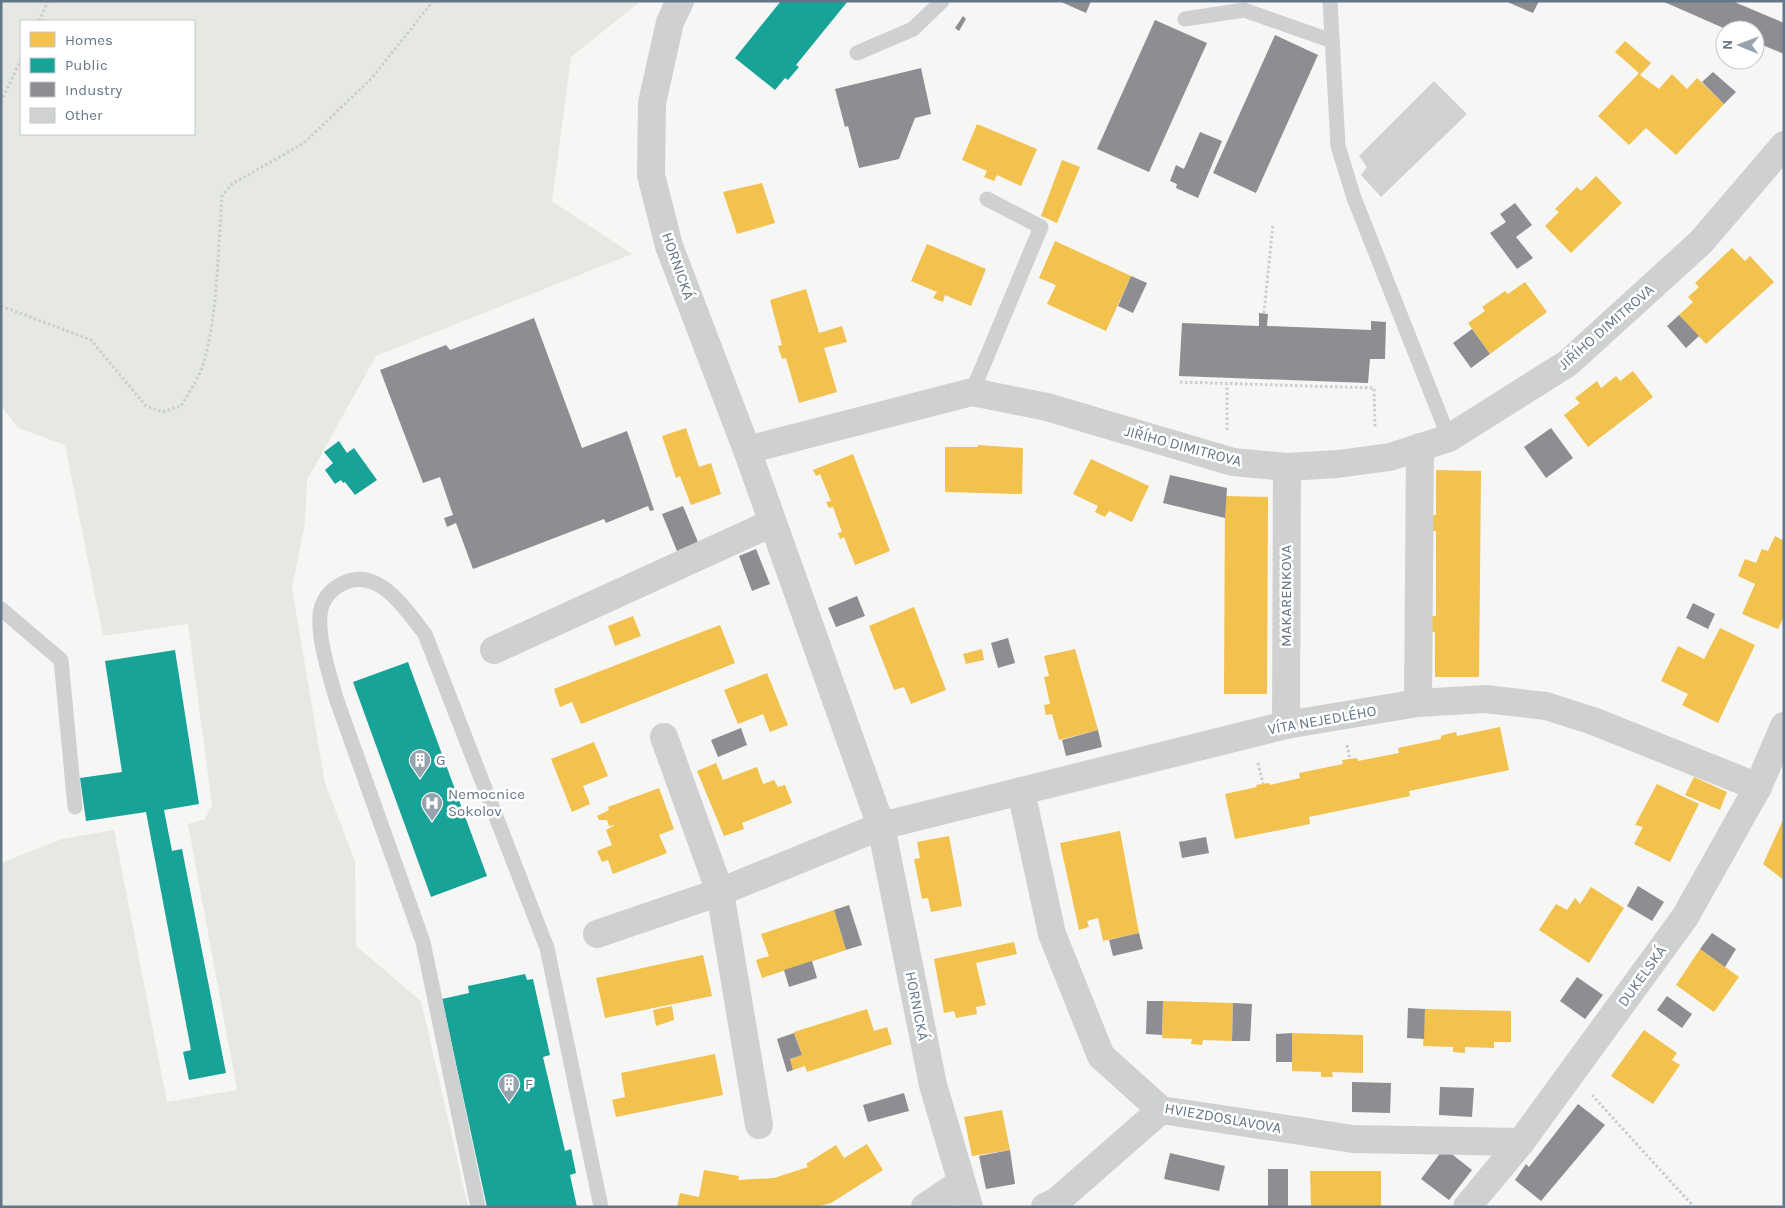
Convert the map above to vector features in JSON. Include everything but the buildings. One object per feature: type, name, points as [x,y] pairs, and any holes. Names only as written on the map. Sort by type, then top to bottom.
[{"type":"street","name":"HORNICKÁ","points":[[680,1],[670,22],[652,103],[651,175],[670,246],[747,450],[881,826],[933,1085],[965,1195],[925,1207]]},
{"type":"street","name":"JIŘÍHO DIMITROVA","points":[[747,450],[972,392],[1047,408],[1227,460],[1286,467],[1390,457],[1449,438],[1568,363],[1701,242],[1784,145]]},
{"type":"street","points":[[1418,702],[1420,448]]},
{"type":"street","name":"MAKARENKOVA","points":[[1286,467],[1286,725]]},
{"type":"street","points":[[494,650],[772,522]]},
{"type":"street","name":"VÍTA NEJEDLÉHO","points":[[881,826],[1286,725],[1418,702],[1485,699],[1546,706],[1593,721],[1758,787]]},
{"type":"street","name":"DUKELSKÁ","points":[[1466,1207],[1521,1142],[1685,918],[1758,787],[1784,726]]},
{"type":"street","points":[[664,737],[720,892],[760,1125]]},
{"type":"street","name":"HVIEZDOSLAVOVA","points":[[1021,791],[1052,934],[1101,1056],[1161,1110],[1352,1139],[1521,1142]]},
{"type":"street","points":[[597,934],[720,892],[881,826]]},
{"type":"street","points":[[1045,1207],[1057,1201],[1161,1110]]},
{"type":"lane","points":[[857,53],[912,30],[942,1]]},
{"type":"lane","points":[[1330,1],[1338,146],[1357,205],[1449,438]]},
{"type":"lane","points":[[1185,19],[1244,10],[1332,41]]},
{"type":"lane","points":[[972,392],[1041,226],[987,199]]},
{"type":"lane","points":[[478,1207],[423,942],[336,698],[325,657],[320,614],[325,598],[348,580],[363,578],[379,585],[395,597],[425,634],[547,948],[601,1207]]},
{"type":"lane","points":[[1,610],[61,660],[75,807]]},
{"type":"path","points":[[39,20],[48,1]]},
{"type":"path","points":[[1,306],[91,340],[146,406],[162,412],[181,406],[197,378],[205,358],[212,317],[222,196],[232,184],[304,143],[372,78],[433,1]]},
{"type":"path","points":[[1,102],[20,61]]},
{"type":"path","points":[[1264,314],[1273,224]]},
{"type":"path","points":[[1180,382],[1374,388],[1376,459]]},
{"type":"path","points":[[1227,384],[1227,460]]},
{"type":"path","points":[[1572,1072],[1694,1207]]},
{"type":"shaded area","points":[[1,1],[641,1],[571,57],[552,201],[632,254],[376,356],[307,480],[305,523],[292,588],[325,783],[355,861],[356,946],[421,1001],[468,1207],[1,1207],[1,863],[62,839],[114,830],[167,1102],[237,1090],[188,824],[205,819],[212,805],[188,624],[103,636],[65,445],[18,428],[1,406]]},
{"type":"place","name":"G","points":[[420,779]]},
{"type":"place","name":"Nemocnice Sokolov","points":[[432,822]]},
{"type":"place","name":"F","points":[[509,1103]]}]
